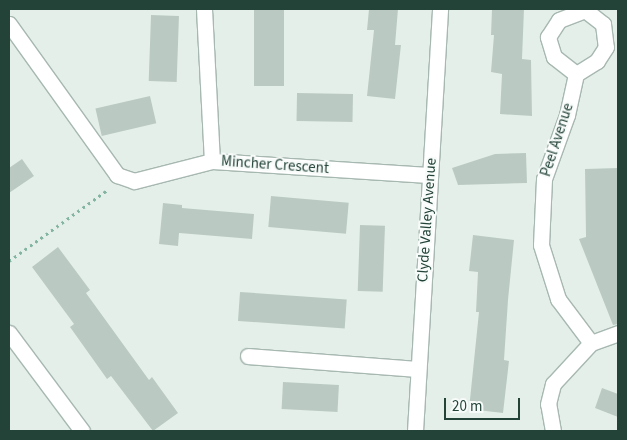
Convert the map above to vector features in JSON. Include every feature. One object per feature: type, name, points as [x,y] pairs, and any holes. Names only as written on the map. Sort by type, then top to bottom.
[{"type":"street","name":"Mincher Crescent","points":[[204,9],[212,161],[430,175]]},
{"type":"street","name":"Clyde Valley Avenue","points":[[415,431],[417,370],[440,9]]},
{"type":"street","points":[[9,24],[117,175],[134,181],[212,161]]},
{"type":"street","name":"Peel Avenue","points":[[576,74],[567,115],[544,179],[541,245],[558,299],[590,343]]},
{"type":"street","points":[[9,333],[82,431]]},
{"type":"street","points":[[553,431],[548,404],[553,384],[590,343],[618,333]]},
{"type":"street","points":[[248,356],[417,370]]},
{"type":"path","points":[[9,261],[125,178]]},
{"type":"building","points":[[254,9],[284,9],[284,86],[254,86]]},
{"type":"building","points":[[369,9],[398,9],[395,45],[401,45],[395,99],[367,96],[374,30],[367,30]]},
{"type":"building","points":[[492,9],[524,9],[522,59],[531,60],[532,116],[500,114],[502,74],[491,72],[494,35],[491,35]]},
{"type":"building","points":[[151,15],[179,16],[177,82],[149,81]]},
{"type":"building","points":[[297,93],[353,94],[353,122],[297,121]]},
{"type":"building","points":[[150,96],[156,123],[102,136],[95,109]]},
{"type":"building","points":[[526,153],[527,183],[458,185],[452,168],[495,154]]},
{"type":"building","points":[[22,159],[34,176],[9,193],[9,168]]},
{"type":"building","points":[[618,168],[618,324],[613,325],[579,239],[586,237],[585,169]]},
{"type":"building","points":[[271,196],[349,203],[346,234],[268,227]]},
{"type":"building","points":[[163,203],[182,205],[182,208],[254,214],[252,239],[179,233],[178,246],[159,244]]},
{"type":"building","points":[[360,225],[385,226],[383,292],[358,291]]},
{"type":"building","points":[[473,235],[514,240],[504,360],[509,361],[503,413],[469,409],[479,312],[476,312],[478,272],[469,271]]},
{"type":"building","points":[[58,247],[90,290],[86,293],[149,380],[152,377],[178,413],[153,431],[111,376],[107,379],[70,327],[74,324],[32,267]]},
{"type":"building","points":[[240,292],[347,299],[345,328],[238,321]]},
{"type":"building","points":[[283,382],[339,385],[338,412],[282,409]]},
{"type":"building","points":[[602,388],[618,394],[618,417],[595,408]]}]
